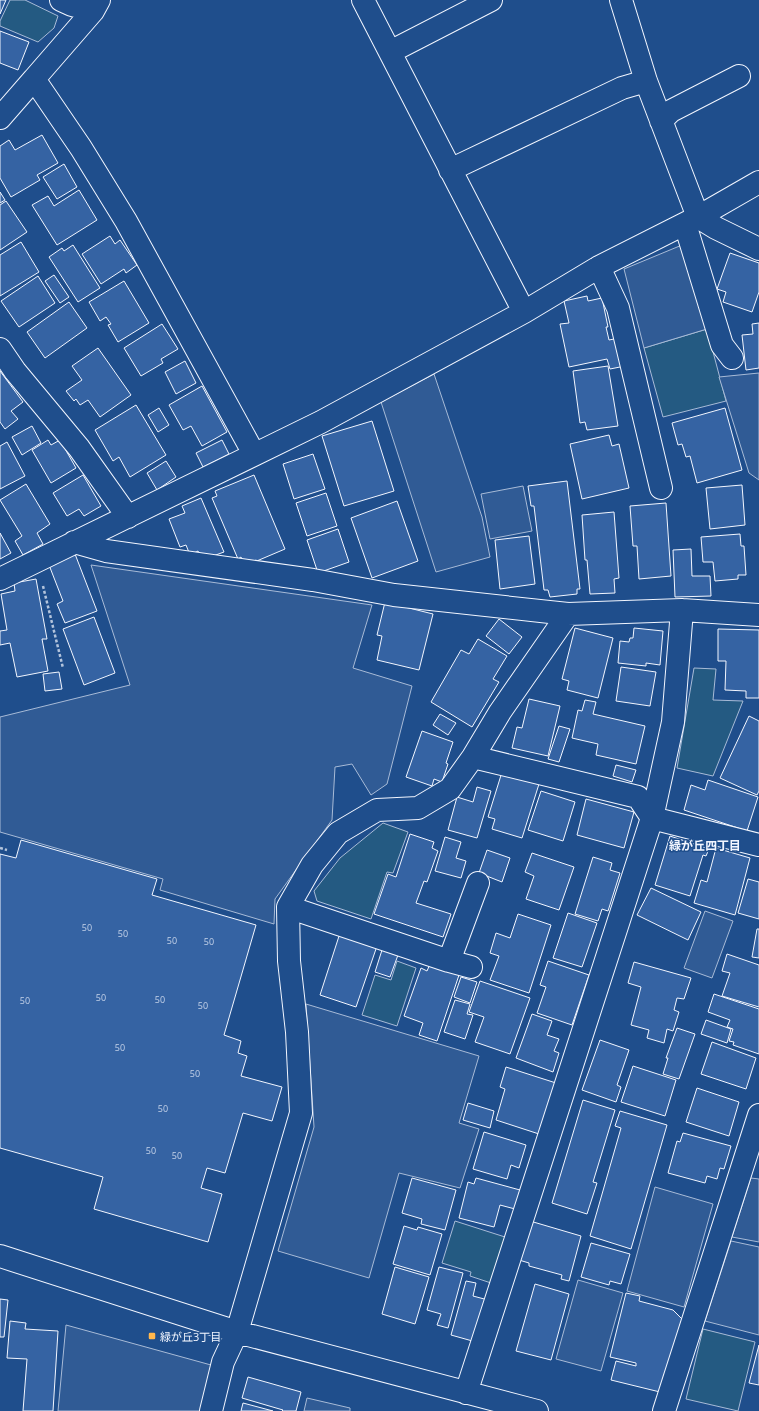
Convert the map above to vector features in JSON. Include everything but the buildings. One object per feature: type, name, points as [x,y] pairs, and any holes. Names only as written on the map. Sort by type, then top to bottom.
[{"type":"street","points":[[61,0],[72,5],[96,6]]},
{"type":"street","points":[[363,0],[524,312]]},
{"type":"street","points":[[390,52],[491,0]]},
{"type":"street","points":[[621,0],[646,81],[661,121],[691,220],[722,345],[732,358]]},
{"type":"street","points":[[0,118],[96,6]]},
{"type":"street","points":[[661,121],[671,111],[739,76]]},
{"type":"street","points":[[34,79],[81,148],[126,221],[254,454]]},
{"type":"street","points":[[450,170],[622,88],[646,81]]},
{"type":"street","points":[[0,579],[322,422],[524,312],[599,268],[691,220],[759,182]]},
{"type":"street","points":[[691,220],[716,228],[759,249]]},
{"type":"street","points":[[599,268],[618,308],[661,488]]},
{"type":"street","points":[[0,349],[15,371],[79,448],[128,517]]},
{"type":"street","points":[[74,542],[106,551],[313,580],[394,595],[568,614],[682,610],[759,615]]},
{"type":"street","points":[[466,1393],[652,818],[673,722],[682,610]]},
{"type":"street","points":[[211,1411],[223,1362],[237,1332],[301,1112],[296,1032],[289,960],[288,907],[312,865],[338,833],[377,810],[418,808],[450,788],[473,756],[500,712],[568,614]]},
{"type":"street","points":[[473,756],[638,796],[652,818],[759,845]]},
{"type":"street","points":[[449,960],[478,883]]},
{"type":"street","points":[[288,907],[471,967]]},
{"type":"street","points":[[664,1411],[759,1115]]},
{"type":"street","points":[[0,1256],[237,1332],[537,1411]]},
{"type":"path","points":[[37,561],[63,668]]},
{"type":"path","points":[[0,848],[7,850]]},
{"type":"shaded area","points":[[10,0],[25,0],[58,16],[54,28],[38,42],[0,26],[0,21]]},
{"type":"shaded area","points":[[682,245],[707,329],[644,348],[624,269]]},
{"type":"shaded area","points":[[707,329],[726,401],[663,417],[644,348]]},
{"type":"shaded area","points":[[759,373],[759,480],[749,473],[719,377]]},
{"type":"shaded area","points":[[434,374],[482,517],[490,557],[436,572],[381,402]]},
{"type":"shaded area","points":[[523,486],[532,531],[490,539],[481,494]]},
{"type":"shaded area","points":[[91,565],[372,605],[353,668],[412,686],[387,784],[371,795],[352,764],[335,767],[332,820],[275,899],[274,924],[160,890],[163,879],[0,832],[0,717],[130,685]]},
{"type":"shaded area","points":[[694,668],[716,669],[713,700],[743,701],[713,776],[677,768]]},
{"type":"shaded area","points":[[383,823],[408,832],[393,873],[387,872],[371,919],[317,901],[314,891],[340,858]]},
{"type":"shaded area","points":[[705,911],[733,921],[712,978],[684,968]]},
{"type":"shaded area","points":[[397,961],[416,968],[397,1026],[362,1015],[375,975],[391,980]]},
{"type":"shaded area","points":[[306,1004],[479,1056],[459,1123],[479,1129],[460,1188],[399,1173],[369,1278],[278,1251],[314,1127]]},
{"type":"shaded area","points":[[751,1178],[759,1179],[759,1242],[732,1237]]},
{"type":"shaded area","points":[[655,1187],[713,1204],[684,1307],[627,1291]]},
{"type":"shaded area","points":[[455,1221],[505,1237],[491,1283],[470,1276],[471,1272],[442,1263]]},
{"type":"shaded area","points":[[731,1241],[759,1247],[759,1335],[705,1321]]},
{"type":"shaded area","points":[[578,1280],[623,1293],[601,1371],[556,1359]]},
{"type":"shaded area","points":[[66,1325],[211,1365],[203,1411],[58,1411]]},
{"type":"shaded area","points":[[703,1329],[755,1342],[738,1411],[686,1399]]},
{"type":"shaded area","points":[[307,1398],[350,1408],[350,1411],[304,1411]]},
{"type":"place","name":"緑が丘3丁目","points":[[152,1336]]},
{"type":"district","name":"緑が丘四丁目","points":[[705,845]]}]
